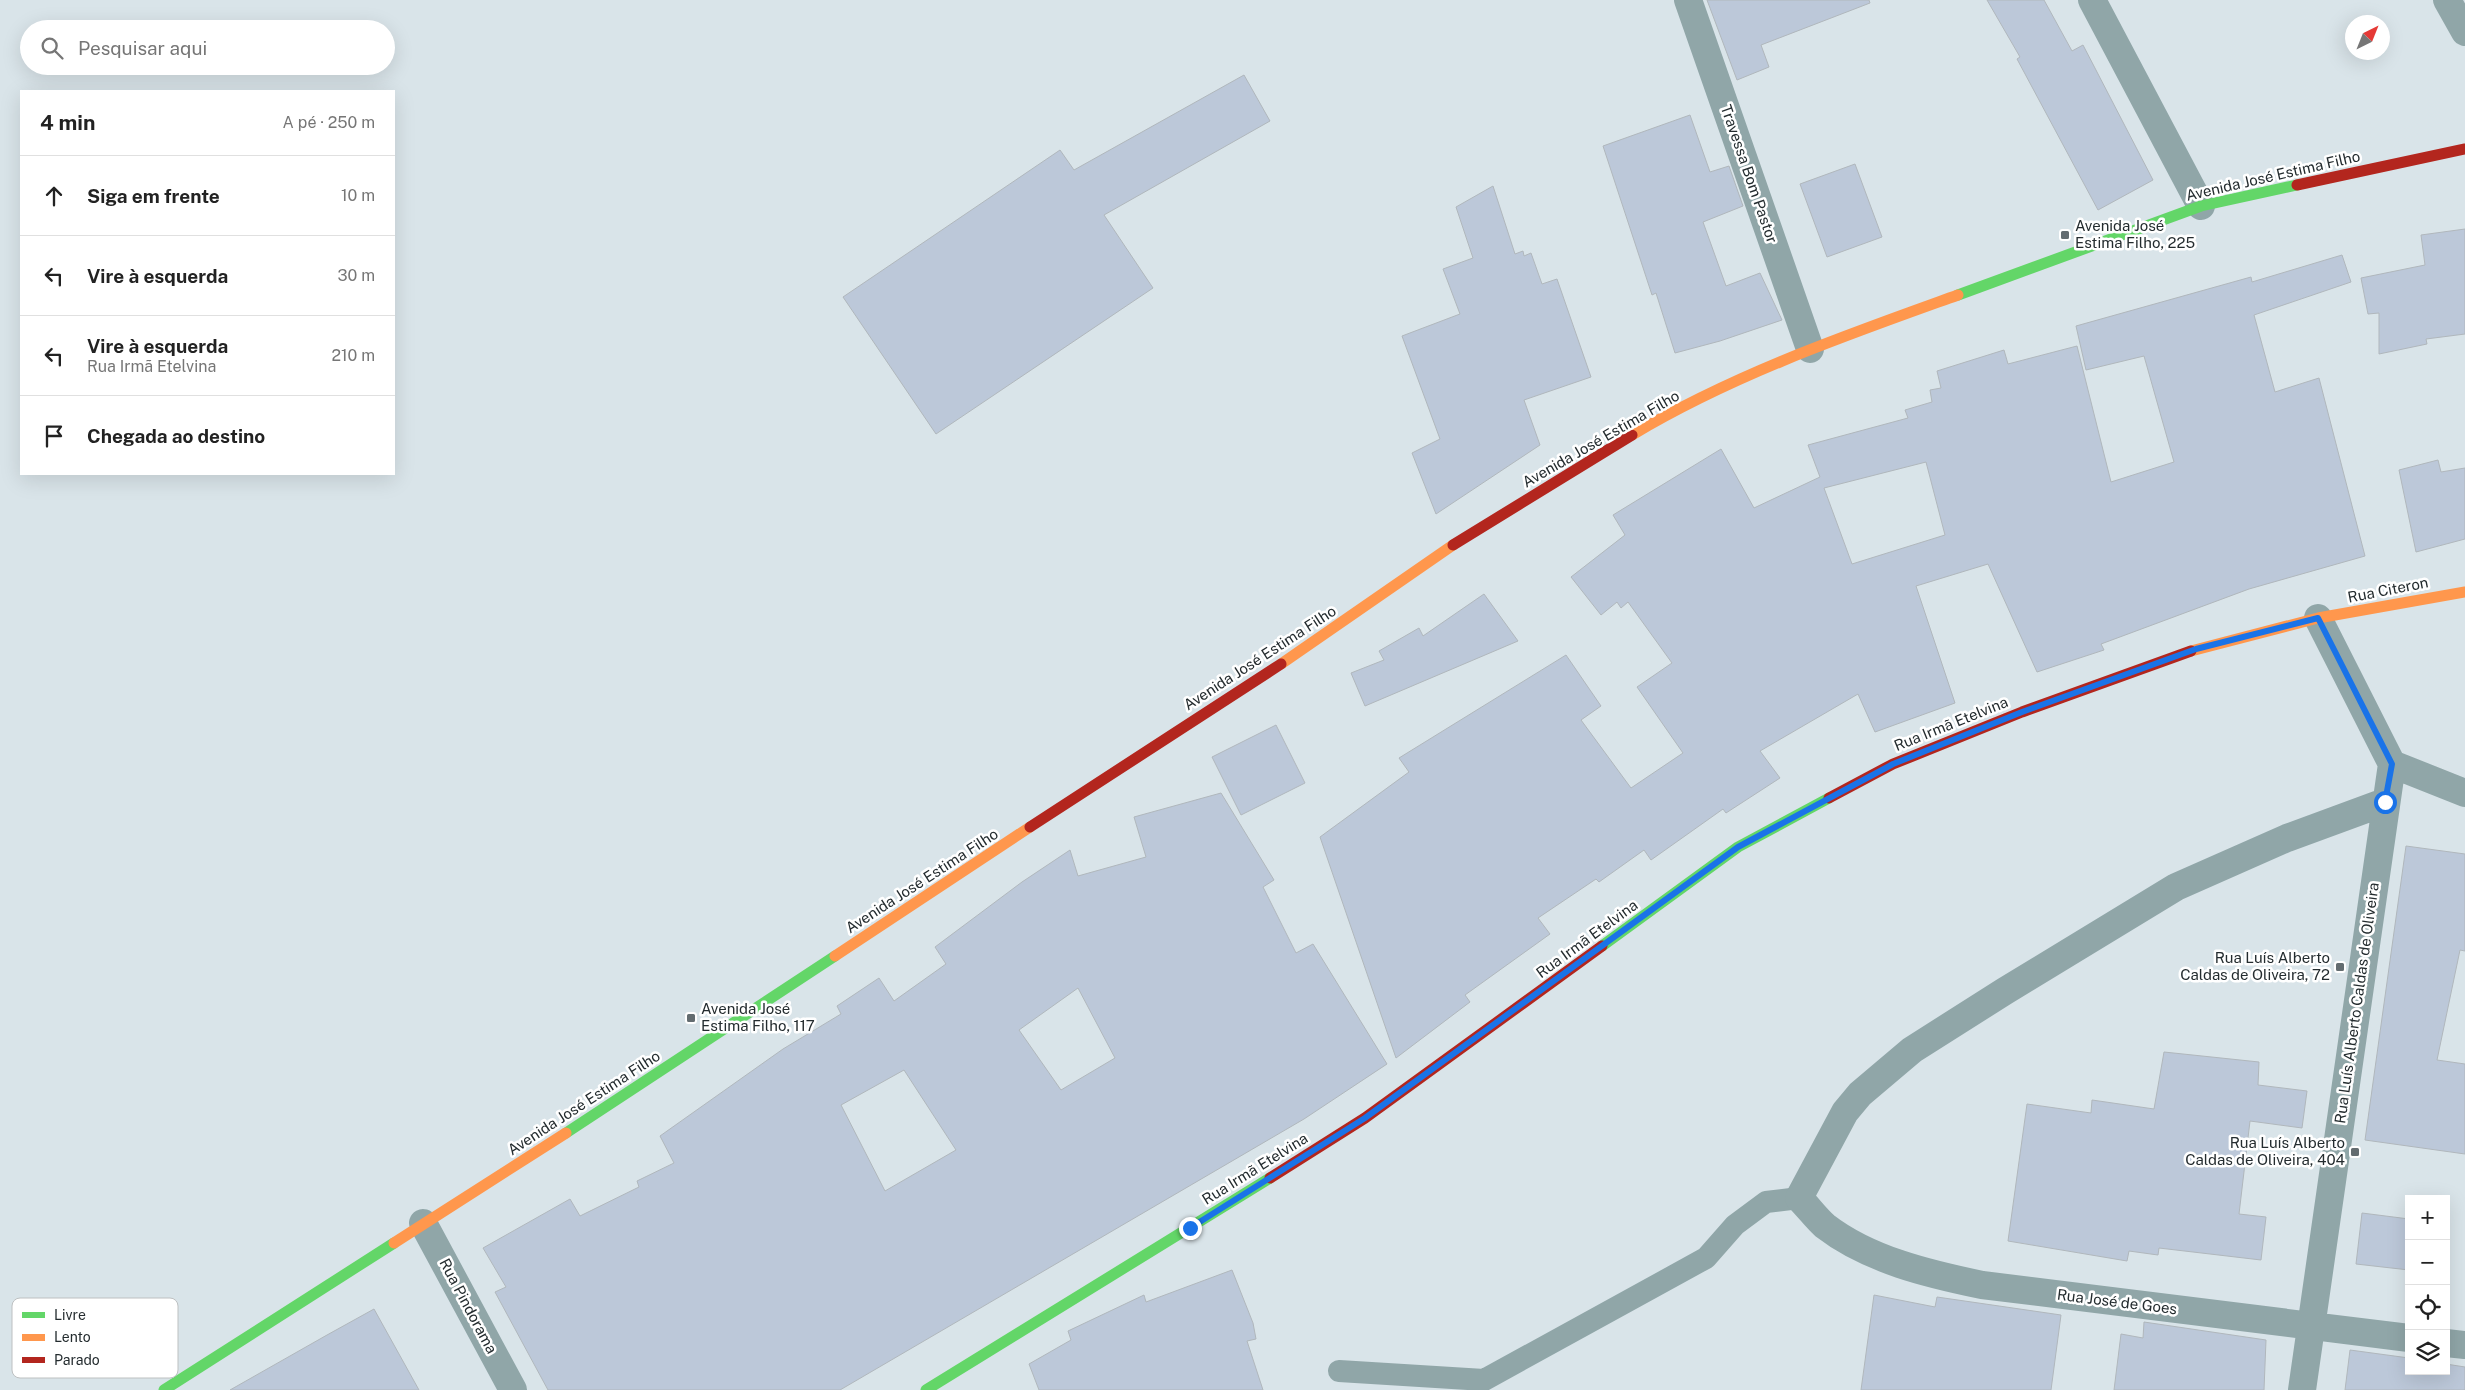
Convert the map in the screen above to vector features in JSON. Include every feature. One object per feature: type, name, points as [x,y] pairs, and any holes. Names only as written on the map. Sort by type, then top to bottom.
[{"type":"street","name":"Travessa Bom Pastor","points":[[1688,0],[1810,349]]},
{"type":"street","points":[[2092,0],[2201,206]]},
{"type":"street","points":[[2447,0],[2465,32]]},
{"type":"street","name":"Avenida José Estima Filho","points":[[164,1390],[650,1079],[1133,758],[1281,664],[1475,530],[1668,414],[1810,349],[2201,206],[2465,149]]},
{"type":"street","name":"Rua Citeron","points":[[2318,618],[2465,592]]},
{"type":"street","points":[[2318,618],[2392,764],[2465,794]]},
{"type":"street","name":"Rua Irmã Etelvina","points":[[926,1390],[1365,1118],[1738,847],[1893,764],[2022,712],[2196,649],[2318,618]]},
{"type":"street","name":"Rua Luís Alberto Caldas de Oliveira","points":[[2302,1390],[2385,802],[2392,764]]},
{"type":"street","points":[[1799,1198],[1845,1112],[1860,1094],[1912,1050],[2176,887],[2287,838],[2385,802]]},
{"type":"street","name":"Rua José de Goes","points":[[1799,1198],[1825,1226],[1860,1246],[1922,1272],[1982,1285],[2405,1338]]},
{"type":"street","name":"Rua Pindorama","points":[[423,1223],[513,1390]]},
{"type":"street","points":[[2450,1343],[2465,1345]]},
{"type":"lane","points":[[1339,1371],[1484,1380],[1706,1258],[1736,1225],[1766,1202],[1799,1198]]},
{"type":"building","points":[[1707,0],[1869,0],[1870,3],[1761,45],[1769,67],[1737,80]]},
{"type":"building","points":[[1987,0],[2044,0],[2072,51],[2083,45],[2153,180],[2098,210],[2017,59],[2020,57]]},
{"type":"building","points":[[1244,75],[1270,121],[1104,215],[1153,288],[936,434],[843,297],[1060,150],[1074,170]]},
{"type":"building","points":[[1690,115],[1710,172],[1729,166],[1743,206],[1703,222],[1726,286],[1760,273],[1782,320],[1720,341],[1675,353],[1656,293],[1652,295],[1603,146]]},
{"type":"building","points":[[1855,164],[1882,237],[1827,257],[1800,184]]},
{"type":"building","points":[[1493,186],[1515,254],[1523,251],[1524,256],[1531,253],[1542,284],[1557,279],[1591,377],[1524,400],[1540,445],[1436,514],[1412,453],[1440,439],[1402,336],[1460,314],[1443,269],[1473,258],[1456,207]]},
{"type":"building","points":[[2465,229],[2465,334],[2426,339],[2427,344],[2379,354],[2379,313],[2368,314],[2361,278],[2425,265],[2421,235]]},
{"type":"building","points":[[2342,255],[2351,282],[2254,315],[2275,392],[2319,378],[2365,556],[2249,589],[2101,644],[2104,650],[2037,672],[1988,564],[1916,586],[1955,703],[1875,732],[1858,694],[1760,751],[1780,778],[1726,813],[1723,809],[1651,860],[1644,850],[1599,882],[1596,879],[1538,918],[1550,934],[1465,995],[1470,1002],[1396,1058],[1320,837],[1409,772],[1399,758],[1566,655],[1601,706],[1581,720],[1631,788],[1683,753],[1637,687],[1672,663],[1628,602],[1621,608],[1617,602],[1601,615],[1571,577],[1625,535],[1613,515],[1721,449],[1754,508],[1820,477],[1808,445],[1908,418],[1905,410],[1932,402],[1930,390],[1941,388],[1937,371],[2004,350],[2008,364],[2077,346],[2111,482],[2174,462],[2144,356],[2086,370],[2076,326],[2251,277],[2252,282]],"holes":[[[1926,462],[1945,535],[1852,564],[1824,488]]]},
{"type":"building","points":[[2438,460],[2441,472],[2465,468],[2465,539],[2416,552],[2399,470]]},
{"type":"building","points":[[1484,594],[1518,641],[1365,706],[1351,673],[1384,660],[1379,651],[1419,628],[1423,636]]},
{"type":"building","points":[[1276,725],[1305,783],[1241,815],[1212,757]]},
{"type":"building","points":[[1221,793],[1274,880],[1263,887],[1296,953],[1313,944],[1387,1064],[1304,1119],[840,1390],[548,1390],[495,1292],[506,1287],[483,1248],[570,1199],[580,1216],[639,1187],[637,1181],[674,1163],[660,1136],[783,1049],[841,1014],[837,1006],[879,978],[894,1001],[946,964],[935,947],[1022,882],[1070,850],[1078,876],[1146,857],[1134,817]],"holes":[[[1078,988],[1115,1058],[1061,1090],[1019,1030]],[[904,1070],[956,1150],[885,1191],[841,1105]]]},
{"type":"building","points":[[2406,846],[2465,854],[2465,951],[2460,950],[2437,1060],[2465,1064],[2465,1154],[2365,1140]]},
{"type":"building","points":[[2164,1052],[2259,1062],[2258,1085],[2307,1091],[2302,1128],[2250,1121],[2239,1214],[2266,1217],[2261,1260],[2159,1248],[2158,1255],[2129,1251],[2127,1261],[2008,1241],[2027,1104],[2091,1113],[2092,1100],[2154,1109]]},
{"type":"building","points":[[2362,1213],[2405,1218],[2405,1270],[2356,1264]]},
{"type":"building","points":[[1232,1270],[1253,1323],[1256,1339],[1247,1341],[1263,1390],[1039,1390],[1029,1364],[1071,1340],[1068,1331],[1144,1295],[1146,1302]]},
{"type":"building","points":[[1874,1295],[1935,1307],[1937,1297],[2061,1315],[2051,1390],[1861,1390]]},
{"type":"building","points":[[374,1309],[419,1390],[230,1390],[327,1335]]},
{"type":"building","points":[[2144,1322],[2266,1340],[2264,1390],[2114,1390],[2121,1334],[2143,1338]]},
{"type":"building","points":[[2350,1350],[2405,1357],[2405,1375],[2450,1375],[2450,1365],[2465,1367],[2465,1390],[2345,1390]]},
{"type":"traffic: fast","points":[[1958,295],[2201,206],[2297,185]]},
{"type":"traffic: fast","points":[[1602,946],[1738,847],[1829,798]]},
{"type":"traffic: fast","points":[[566,1133],[835,956]]},
{"type":"traffic: fast","points":[[926,1390],[1270,1178]]},
{"type":"traffic: fast","points":[[164,1390],[394,1243]]},
{"type":"traffic: slow","points":[[1632,435],[1710,393],[1751,374],[1833,341],[1958,295]]},
{"type":"traffic: slow","points":[[1281,664],[1453,545]]},
{"type":"traffic: slow","points":[[2191,651],[2318,618],[2465,592]]},
{"type":"traffic: slow","points":[[835,956],[1030,827]]},
{"type":"traffic: slow","points":[[394,1243],[566,1133]]},
{"type":"traffic: jam","points":[[2297,185],[2465,149]]},
{"type":"traffic: jam","points":[[1453,545],[1632,435]]},
{"type":"traffic: jam","points":[[1829,798],[1893,764],[2022,712],[2191,651]]},
{"type":"traffic: jam","points":[[1030,827],[1281,664]]},
{"type":"traffic: jam","points":[[1270,1178],[1365,1118],[1602,946]]},
{"type":"place","name":"Avenida José Estima Filho, 225","points":[[2065,235]]},
{"type":"place","name":"Rua Luís Alberto Caldas de Oliveira, 72","points":[[2340,967]]},
{"type":"place","name":"Avenida José Estima Filho, 117","points":[[691,1018]]},
{"type":"place","name":"Rua Luís Alberto Caldas de Oliveira, 404","points":[[2355,1152]]},
{"type":"route","points":[[1190,1228],[1365,1118],[1738,847],[1893,764],[2022,712],[2196,649],[2318,618],[2392,764],[2385,802]]}]
